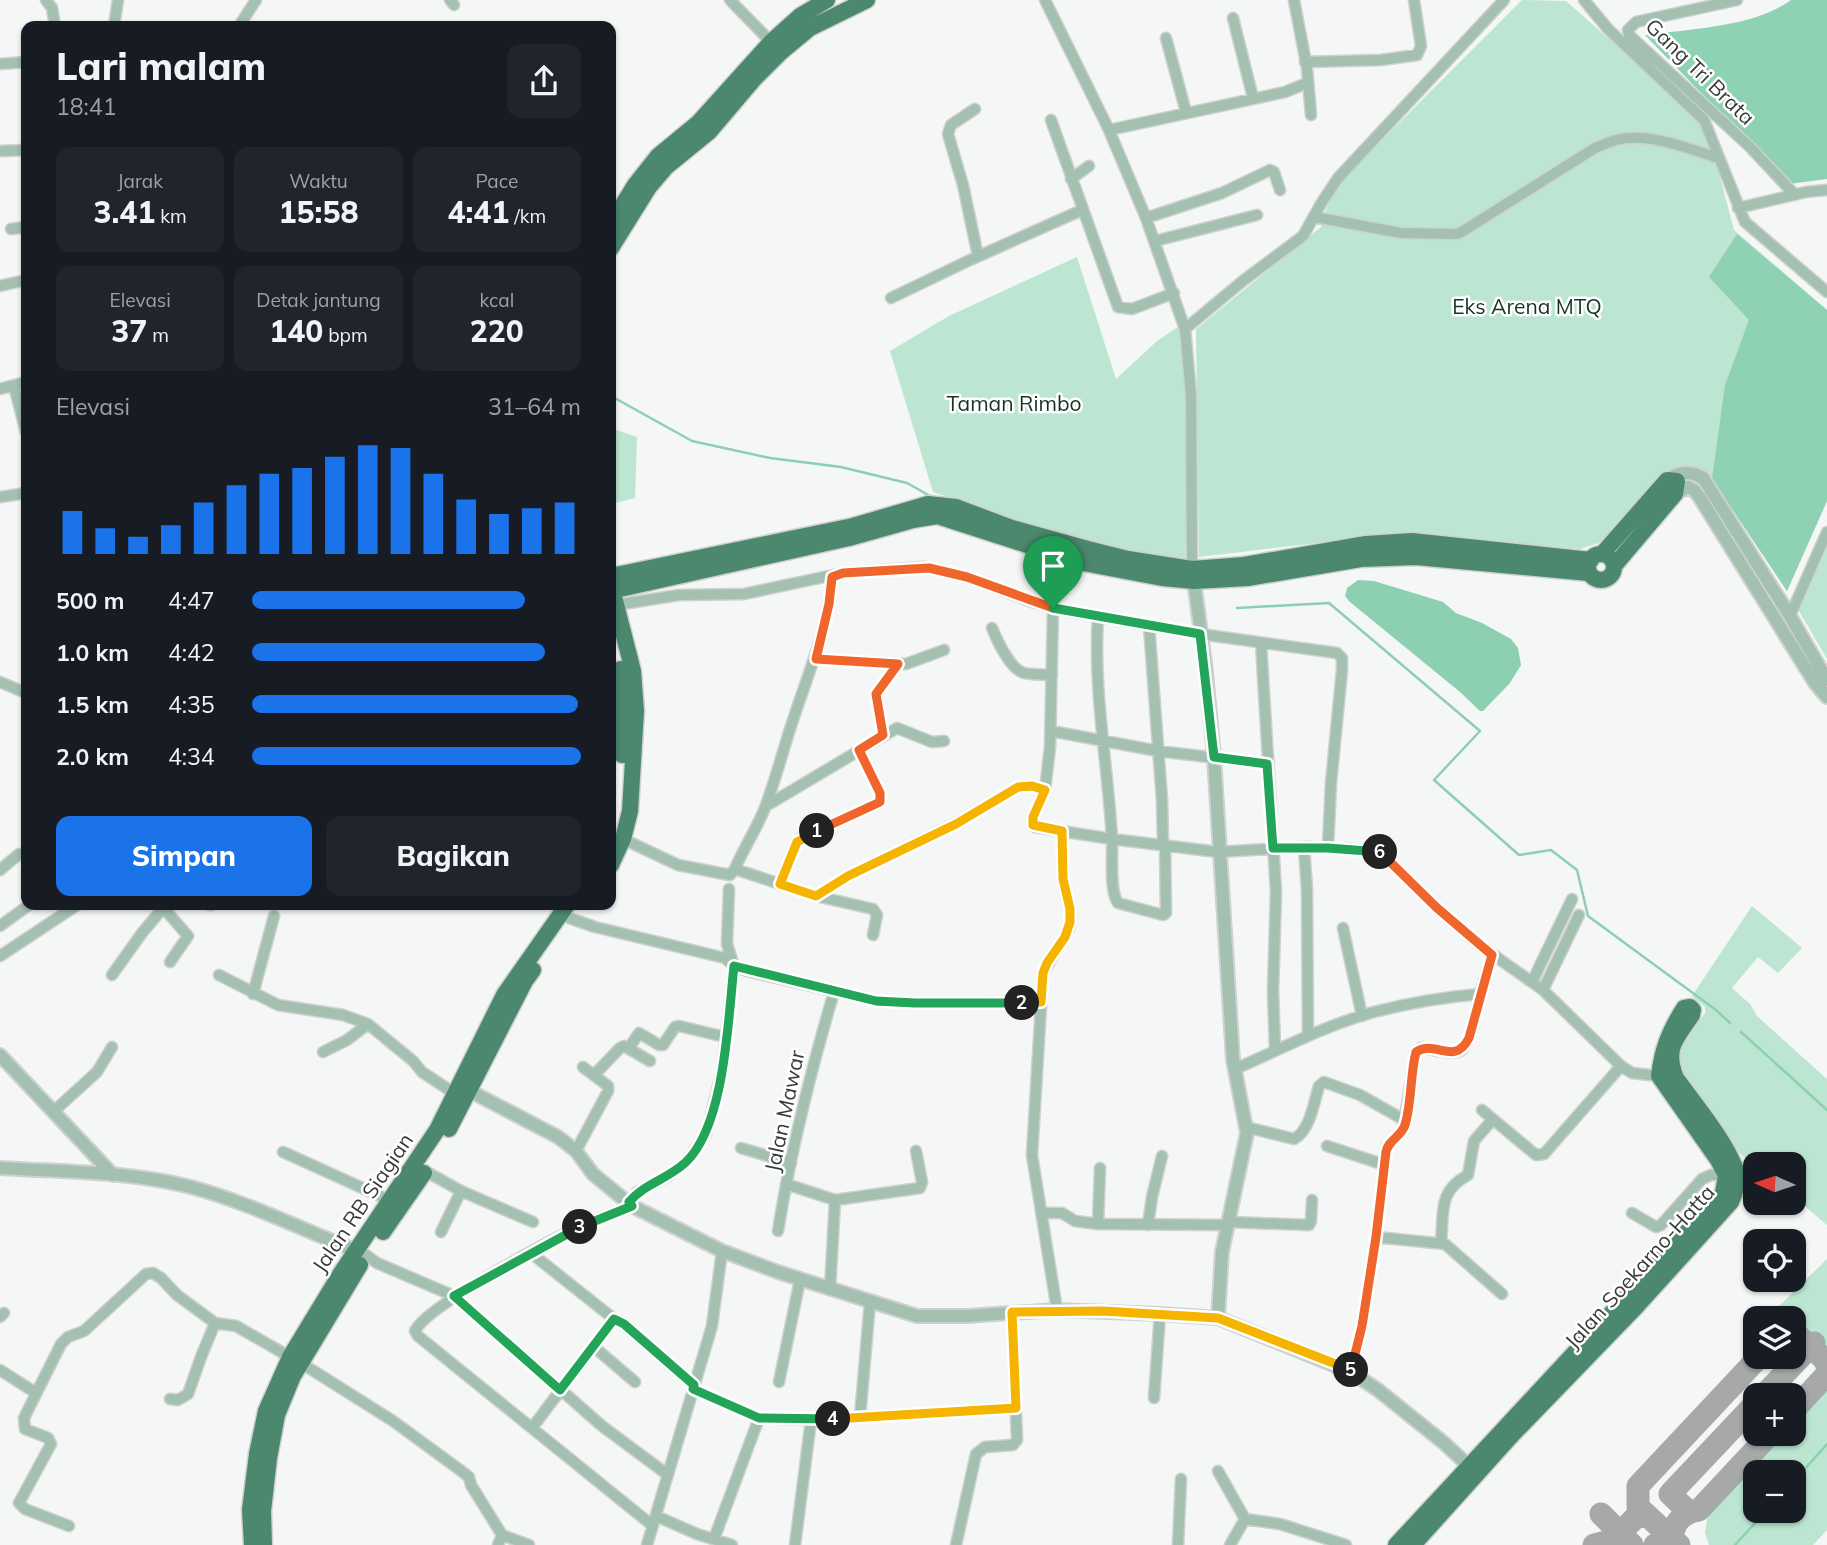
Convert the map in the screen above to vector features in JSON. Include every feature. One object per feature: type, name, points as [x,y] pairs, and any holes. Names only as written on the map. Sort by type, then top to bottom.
[{"type":"highway","points":[[616,216],[635,185],[658,156],[698,123],[771,42],[800,16],[827,0]]},
{"type":"highway","points":[[616,240],[649,187],[666,167],[709,132],[772,61],[810,28],[867,0]]},
{"type":"highway","points":[[616,589],[928,504],[956,507],[1085,556],[1128,559],[1193,575],[1366,544],[1412,541],[1599,563],[1671,487]]},
{"type":"highway","points":[[616,612],[630,688],[617,841]]},
{"type":"highway","points":[[616,642],[630,688]]},
{"type":"highway","name":"Jalan RB Siagian","points":[[252,1545],[250,1510],[266,1411],[568,912]]},
{"type":"highway","name":"Jalan Soekarno-Hatta","points":[[1396,1545],[1473,1470],[1723,1193],[1731,1175],[1688,1105],[1671,1066],[1670,1051],[1692,1015],[1693,1010],[1690,1007],[1684,1008],[1670,1031],[1661,1054],[1659,1076],[1688,1105]]},
{"type":"highway","name":"Jalan RB Siagian","points":[[362,1253],[425,1171],[446,1136],[461,1092]]},
{"type":"highway","name":"Jalan RB Siagian","points":[[264,1545],[263,1511],[269,1458],[277,1415],[295,1360]]},
{"type":"highway","name":"Jalan Soekarno-Hatta","points":[[1413,1545],[1473,1470]]},
{"type":"street","points":[[46,0],[52,8],[54,21]]},
{"type":"street","points":[[115,21],[118,0]]},
{"type":"street","points":[[242,21],[256,0]]},
{"type":"street","points":[[1045,0],[1109,130],[1155,241],[1185,329],[1191,395],[1193,575],[1214,757],[1218,852],[1235,1069],[1246,1127],[1246,1144],[1228,1224],[1219,1283],[1218,1318]]},
{"type":"street","points":[[1294,0],[1311,115]]},
{"type":"street","points":[[1305,62],[1381,60],[1417,55],[1421,47],[1415,0]]},
{"type":"street","points":[[1185,329],[1303,236],[1338,178],[1504,0]]},
{"type":"street","points":[[1584,0],[1608,29],[1698,112],[1709,127],[1718,158],[1745,222],[1827,292]]},
{"type":"street","name":"Gang Tri Brata","points":[[1737,0],[1636,22],[1628,30],[1629,35],[1750,147],[1795,195]]},
{"type":"street","points":[[736,2],[771,42]]},
{"type":"street","points":[[1233,18],[1253,97]]},
{"type":"street","points":[[1166,38],[1186,112]]},
{"type":"street","points":[[0,64],[21,62]]},
{"type":"street","points":[[1109,130],[1285,92],[1307,83]]},
{"type":"street","points":[[975,109],[951,125],[948,134],[963,185],[978,256]]},
{"type":"street","points":[[1051,120],[1118,307],[1132,309],[1174,293]]},
{"type":"street","points":[[1315,217],[1401,233],[1454,234],[1595,148],[1615,140],[1636,138],[1674,145],[1718,158]]},
{"type":"street","points":[[0,151],[21,150]]},
{"type":"street","points":[[1071,179],[1089,166]]},
{"type":"street","points":[[1146,218],[1222,193],[1269,170],[1274,172],[1280,190]]},
{"type":"street","points":[[1738,208],[1827,190]]},
{"type":"street","points":[[891,298],[1082,210]]},
{"type":"street","points":[[1155,241],[1256,215]]},
{"type":"street","points":[[10,229],[21,228]]},
{"type":"street","points":[[0,286],[21,281]]},
{"type":"street","points":[[0,389],[21,384]]},
{"type":"street","points":[[14,386],[21,413]]},
{"type":"street","points":[[1823,680],[1694,490],[1671,487],[1677,475],[1689,472],[1703,478],[1790,616],[1823,680],[1827,698]]},
{"type":"street","points":[[0,497],[21,494]]},
{"type":"street","points":[[1790,616],[1827,532]]},
{"type":"street","points":[[616,590],[679,595],[744,594],[843,573],[924,567],[967,577],[1053,608],[1200,634],[1339,654],[1342,658],[1328,848]]},
{"type":"street","points":[[617,841],[678,865],[730,875],[735,869],[766,806],[816,659],[829,604],[832,577]]},
{"type":"street","points":[[1053,608],[1051,731],[1045,790],[1033,817],[1033,825],[1112,839],[1218,852],[1304,847],[1381,853],[1436,907],[1492,955],[1543,990],[1621,1066],[1632,1073],[1659,1076]]},
{"type":"street","points":[[1098,617],[1096,648],[1115,900],[1121,905],[1163,915],[1167,911],[1164,844],[1149,625]]},
{"type":"street","points":[[992,628],[999,646],[1018,670],[1052,675]]},
{"type":"street","points":[[1261,643],[1276,892],[1275,1049]]},
{"type":"street","points":[[816,659],[913,663],[944,650]]},
{"type":"street","points":[[883,735],[876,694],[898,664]]},
{"type":"street","points":[[0,682],[21,691]]},
{"type":"street","points":[[766,806],[883,735],[900,728],[932,742],[944,741]]},
{"type":"street","points":[[1051,731],[1158,751],[1267,764]]},
{"type":"street","points":[[780,884],[795,845],[800,839],[880,802],[880,793],[859,750]]},
{"type":"street","points":[[816,896],[848,876],[956,824],[1018,787],[1032,786],[1045,790]]},
{"type":"street","points":[[1057,1310],[1032,1155],[1043,973],[1065,937],[1070,922],[1063,879],[1062,831]]},
{"type":"street","points":[[1304,847],[1308,1036]]},
{"type":"street","points":[[0,870],[19,854]]},
{"type":"street","points":[[735,869],[816,896],[875,910],[877,915],[873,936]]},
{"type":"street","points":[[729,889],[727,944],[734,966],[722,1071],[706,1135],[687,1161],[667,1177],[637,1192],[631,1204],[531,1252],[454,1296],[422,1321],[415,1331],[532,1428],[655,1521],[732,1545]]},
{"type":"street","points":[[1532,982],[1572,899]]},
{"type":"street","points":[[0,926],[22,910]]},
{"type":"street","points":[[0,956],[69,910]]},
{"type":"street","points":[[112,975],[159,910]]},
{"type":"street","points":[[165,910],[188,936],[170,962]]},
{"type":"street","points":[[568,912],[595,927],[725,958],[734,966],[876,1001],[1041,1002]]},
{"type":"street","points":[[1543,990],[1579,915]]},
{"type":"street","points":[[253,994],[274,916]]},
{"type":"street","points":[[1343,928],[1362,1016]]},
{"type":"street","points":[[1350,1372],[1362,1326],[1387,1146],[1400,1135],[1406,1121],[1416,1052],[1421,1048],[1456,1052],[1462,1049],[1469,1038],[1492,955]]},
{"type":"street","points":[[219,975],[278,1005],[343,1016],[368,1024],[413,1061],[422,1072],[558,1137],[576,1151],[593,1174],[631,1204],[722,1251],[800,1280],[917,1316],[967,1316],[1057,1310],[1218,1318],[1350,1372],[1378,1390],[1473,1470]]},
{"type":"street","name":"Jalan Mawar","points":[[834,992],[819,1042],[786,1184],[835,1200]]},
{"type":"street","points":[[1235,1069],[1275,1049],[1362,1016],[1444,997],[1480,994]]},
{"type":"street","points":[[323,1052],[368,1024]]},
{"type":"street","points":[[629,1048],[639,1033],[663,1045],[675,1027],[679,1026],[725,1037]]},
{"type":"street","points":[[54,1111],[97,1072],[112,1047]]},
{"type":"street","points":[[594,1075],[620,1048],[629,1048],[650,1061]]},
{"type":"street","points":[[0,1055],[113,1175]]},
{"type":"street","points":[[1482,1110],[1536,1155],[1545,1154],[1621,1066]]},
{"type":"street","points":[[576,1151],[608,1091],[608,1086],[583,1067]]},
{"type":"street","points":[[1246,1127],[1298,1138],[1304,1130],[1319,1086],[1324,1082],[1360,1095],[1406,1121]]},
{"type":"street","points":[[1441,1242],[1446,1194],[1459,1179],[1468,1175],[1474,1141],[1493,1119]]},
{"type":"street","points":[[1327,1146],[1385,1165]]},
{"type":"street","points":[[741,1148],[791,1163]]},
{"type":"street","points":[[830,1290],[835,1200],[920,1188],[922,1182],[916,1151]]},
{"type":"street","points":[[283,1152],[391,1201]]},
{"type":"street","points":[[1148,1225],[1162,1156]]},
{"type":"street","points":[[0,1168],[142,1177],[187,1186],[227,1199],[362,1253],[377,1264],[454,1296],[603,1426],[668,1475]]},
{"type":"street","points":[[1098,1224],[1100,1168]]},
{"type":"street","points":[[425,1171],[461,1191],[533,1222]]},
{"type":"street","points":[[1632,1213],[1656,1227],[1661,1225],[1702,1179],[1711,1175],[1731,1175]]},
{"type":"street","points":[[778,1230],[786,1184]]},
{"type":"street","points":[[441,1232],[461,1191]]},
{"type":"street","points":[[1041,1213],[1062,1213],[1075,1221],[1098,1224],[1309,1224],[1312,1200]]},
{"type":"street","points":[[1376,1237],[1441,1242],[1502,1294]]},
{"type":"street","points":[[647,1545],[712,1326],[722,1251]]},
{"type":"street","points":[[531,1252],[614,1319],[624,1324],[694,1387],[759,1418],[811,1420],[1016,1408]]},
{"type":"street","points":[[69,1526],[25,1509],[19,1503],[51,1444],[48,1438],[25,1429],[24,1419],[61,1344],[68,1337],[84,1331],[146,1274],[153,1273],[215,1323],[236,1326],[393,1421],[469,1477],[500,1540],[528,1545]]},
{"type":"street","points":[[779,1382],[800,1280]]},
{"type":"street","points":[[860,1417],[870,1303]]},
{"type":"street","points":[[956,1545],[973,1461],[985,1447],[1016,1444],[1012,1312]]},
{"type":"street","points":[[1154,1398],[1160,1314]]},
{"type":"street","points":[[532,1428],[614,1319]]},
{"type":"street","points":[[170,1399],[178,1401],[188,1394],[215,1323]]},
{"type":"street","points":[[593,1346],[635,1382]]},
{"type":"street","points":[[0,1370],[36,1393]]},
{"type":"street","points":[[714,1539],[759,1418]]},
{"type":"street","points":[[795,1545],[811,1420]]},
{"type":"street","points":[[1218,1471],[1245,1518]]},
{"type":"street","points":[[1178,1545],[1181,1479]]},
{"type":"street","points":[[1230,1545],[1245,1518]]},
{"type":"street","points":[[1245,1518],[1280,1524],[1346,1545]]},
{"type":"green space","name":"Eks Arena MTQ","points":[[1522,0],[1566,1],[1706,125],[1734,230],[1827,310],[1827,501],[1787,591],[1712,479],[1700,469],[1688,468],[1601,542],[1580,549],[1401,533],[1199,557],[1196,329],[1321,227],[1332,190]]},
{"type":"green space","name":"Taman Rimbo","points":[[1077,257],[1116,379],[1157,341],[1179,326],[1184,347],[1189,436],[1185,559],[1128,550],[1073,537],[933,492],[890,351],[949,316]]},
{"type":"green space","points":[[616,430],[637,437],[635,498],[616,503]]},
{"type":"green space","points":[[1827,548],[1827,659],[1799,611]]},
{"type":"green space","points":[[1752,906],[1802,948],[1778,973],[1758,957],[1732,988],[1750,1004],[1757,1016],[1827,1079],[1827,1225],[1806,1207],[1806,1152],[1743,1152],[1743,1156],[1686,1083],[1676,1051],[1705,1013],[1705,1007],[1692,996]]},
{"type":"green space","points":[[1827,1259],[1827,1352],[1806,1333],[1806,1306],[1779,1306],[1793,1292],[1806,1292],[1806,1280]]},
{"type":"green space","points":[[1827,1388],[1827,1530],[1813,1545],[1709,1545],[1705,1533],[1708,1514],[1743,1477],[1743,1523],[1806,1523],[1806,1460],[1759,1460],[1772,1446],[1806,1446],[1806,1410]]},
{"type":"shaded area","points":[[1791,0],[1827,0],[1827,179],[1789,184],[1645,35],[1741,21],[1776,9]]},
{"type":"shaded area","points":[[1737,234],[1827,310],[1827,501],[1787,591],[1712,479],[1725,385],[1749,320],[1709,277]]},
{"type":"shaded area","points":[[1358,580],[1374,581],[1443,602],[1456,613],[1511,639],[1518,648],[1521,665],[1510,683],[1480,711],[1350,602],[1345,596],[1347,588]]},
{"type":"waterway","points":[[616,399],[692,441],[770,458],[841,467],[907,483],[930,496]]},
{"type":"waterway","points":[[1237,608],[1329,603],[1480,731],[1434,780],[1519,855],[1551,850],[1577,870],[1588,916],[1730,1023]]},
{"type":"waterway","points":[[1741,1032],[1827,1110]]},
{"type":"waterway","points":[[1806,1468],[1827,1444]]},
{"type":"waterway","points":[[1735,1545],[1755,1523]]},
{"type":"taxiway","points":[[1806,1343],[1827,1365]]},
{"type":"taxiway","points":[[1776,1383],[1814,1343]]},
{"type":"taxiway","points":[[1679,1545],[1638,1507],[1638,1486],[1748,1369]]},
{"type":"taxiway","points":[[1806,1397],[1827,1374]]},
{"type":"taxiway","points":[[1689,1512],[1670,1494],[1743,1417]]},
{"type":"taxiway","points":[[1655,1545],[1672,1539],[1674,1528],[1680,1519],[1699,1510],[1759,1446]]},
{"type":"taxiway","points":[[1601,1514],[1632,1545]]},
{"type":"taxiway","points":[[1594,1545],[1613,1540],[1637,1516],[1649,1517]]},
{"type":"route","points":[[924,567],[967,577],[1053,608],[1200,634],[1214,757],[1267,764],[1273,848],[1328,848],[1381,853],[1436,907],[1492,955],[1469,1038],[1464,1047],[1456,1052],[1421,1048],[1416,1052],[1406,1121],[1400,1135],[1387,1146],[1362,1326],[1350,1372],[1218,1318],[1103,1311],[1012,1312],[1016,1408],[811,1420],[759,1418],[693,1389],[694,1385],[624,1324],[614,1319],[560,1390],[454,1296],[586,1224],[632,1206],[629,1202],[637,1192],[667,1177],[687,1161],[706,1135],[722,1071],[734,966],[876,1001],[1041,1002],[1043,973],[1069,929],[1071,917],[1063,879],[1062,831],[1037,828],[1033,825],[1033,817],[1045,790],[1026,785],[1006,793],[956,824],[848,876],[816,896],[780,884],[795,845],[800,839],[881,800],[859,750],[883,735],[876,694],[898,664],[816,659],[829,604],[832,577],[843,573],[924,567]]}]
